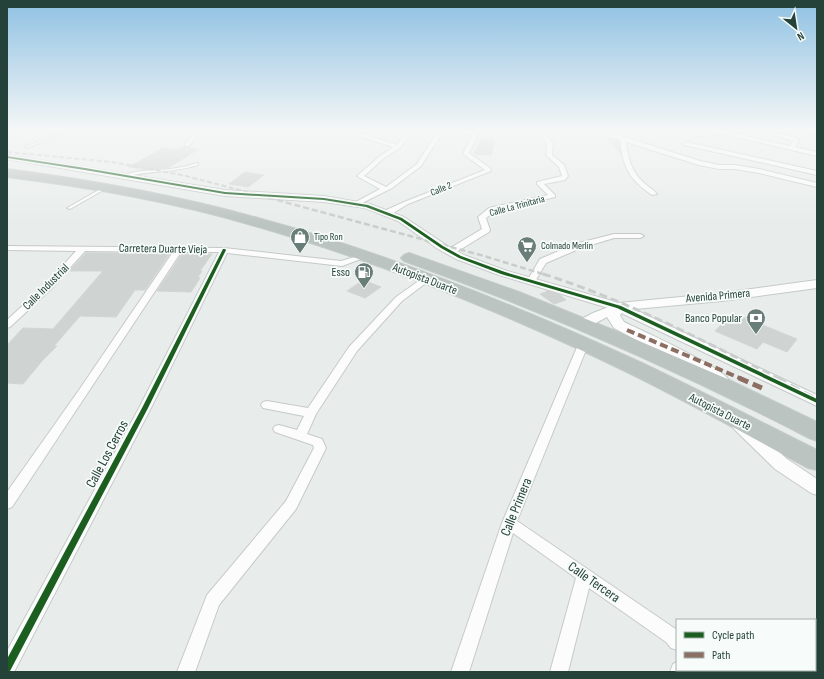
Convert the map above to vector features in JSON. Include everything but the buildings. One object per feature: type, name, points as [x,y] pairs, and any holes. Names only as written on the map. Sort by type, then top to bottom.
[{"type":"highway","name":"Autopista Duarte","points":[[7,165],[149,189],[315,230],[438,268],[508,293],[583,324],[762,404],[817,432]]},
{"type":"highway","name":"Autopista Duarte","points":[[7,173],[53,179],[150,196],[253,221],[365,256],[427,278],[584,345],[656,378],[817,461]]},
{"type":"main road","name":"Avenida Primera","points":[[583,324],[619,307],[667,300],[722,297],[817,284]]},
{"type":"main road","points":[[619,307],[613,315],[618,324],[697,365],[762,404]]},
{"type":"street","points":[[25,161],[225,193],[318,198],[356,204],[387,213],[401,218],[450,252],[503,273],[619,307],[817,401]]},
{"type":"street","points":[[378,161],[360,176],[385,189]]},
{"type":"street","points":[[356,204],[408,175],[422,161]]},
{"type":"street","name":"Calle 2","points":[[387,213],[406,203],[488,170],[476,161]]},
{"type":"street","name":"Calle La Trinitaria","points":[[450,252],[486,230],[482,217],[492,210],[553,196],[540,183],[563,179],[565,176],[562,166],[555,161]]},
{"type":"street","points":[[626,161],[635,179],[654,194]]},
{"type":"street","points":[[692,161],[719,167],[735,167],[759,171],[817,185]]},
{"type":"street","points":[[761,161],[817,173]]},
{"type":"street","points":[[531,281],[543,261],[578,246],[614,236],[640,236]]},
{"type":"street","name":"Carretera Duarte Vieja","points":[[7,248],[224,250],[342,264],[365,256]]},
{"type":"street","name":"Calle Industrial","points":[[7,326],[47,288],[83,248]]},
{"type":"street","points":[[7,503],[83,393],[178,250]]},
{"type":"street","name":"Calle Los Cerros","points":[[7,668],[145,408],[224,250]]},
{"type":"street","points":[[300,436],[311,413],[353,349],[377,321],[399,299],[427,278]]},
{"type":"street","name":"Calle Primera","points":[[460,672],[509,523],[584,345]]},
{"type":"street","points":[[267,405],[311,413]]},
{"type":"street","points":[[728,416],[781,464],[817,488]]},
{"type":"street","points":[[186,672],[213,600],[291,505],[320,448],[318,442],[278,429]]},
{"type":"street","name":"Calle Tercera","points":[[509,523],[672,636],[676,641]]},
{"type":"street","points":[[559,672],[568,631],[585,575]]},
{"type":"lane","points":[[125,176],[136,173],[176,170],[197,164]]},
{"type":"lane","points":[[69,208],[105,188]]},
{"type":"railway","points":[[98,161],[182,175],[255,194]]},
{"type":"railway","points":[[251,193],[484,256],[546,275]]},
{"type":"railway","points":[[543,274],[574,284],[634,308],[692,335],[779,379]]},
{"type":"railway","points":[[777,378],[817,399]]},
{"type":"marked path","points":[[627,330],[762,388]]},
{"type":"cycle path","points":[[31,161],[225,193],[324,199],[367,206],[401,219],[442,247],[460,257],[503,273],[619,307],[817,401]]},
{"type":"cycle path","points":[[7,668],[145,408],[224,250]]},
{"type":"place","name":"Tipo Ron","points":[[300,254]]},
{"type":"place","name":"Colmado Merlin","points":[[527,263]]},
{"type":"place","name":"Esso","points":[[364,289]]},
{"type":"place","name":"Banco Popular","points":[[756,335]]}]
